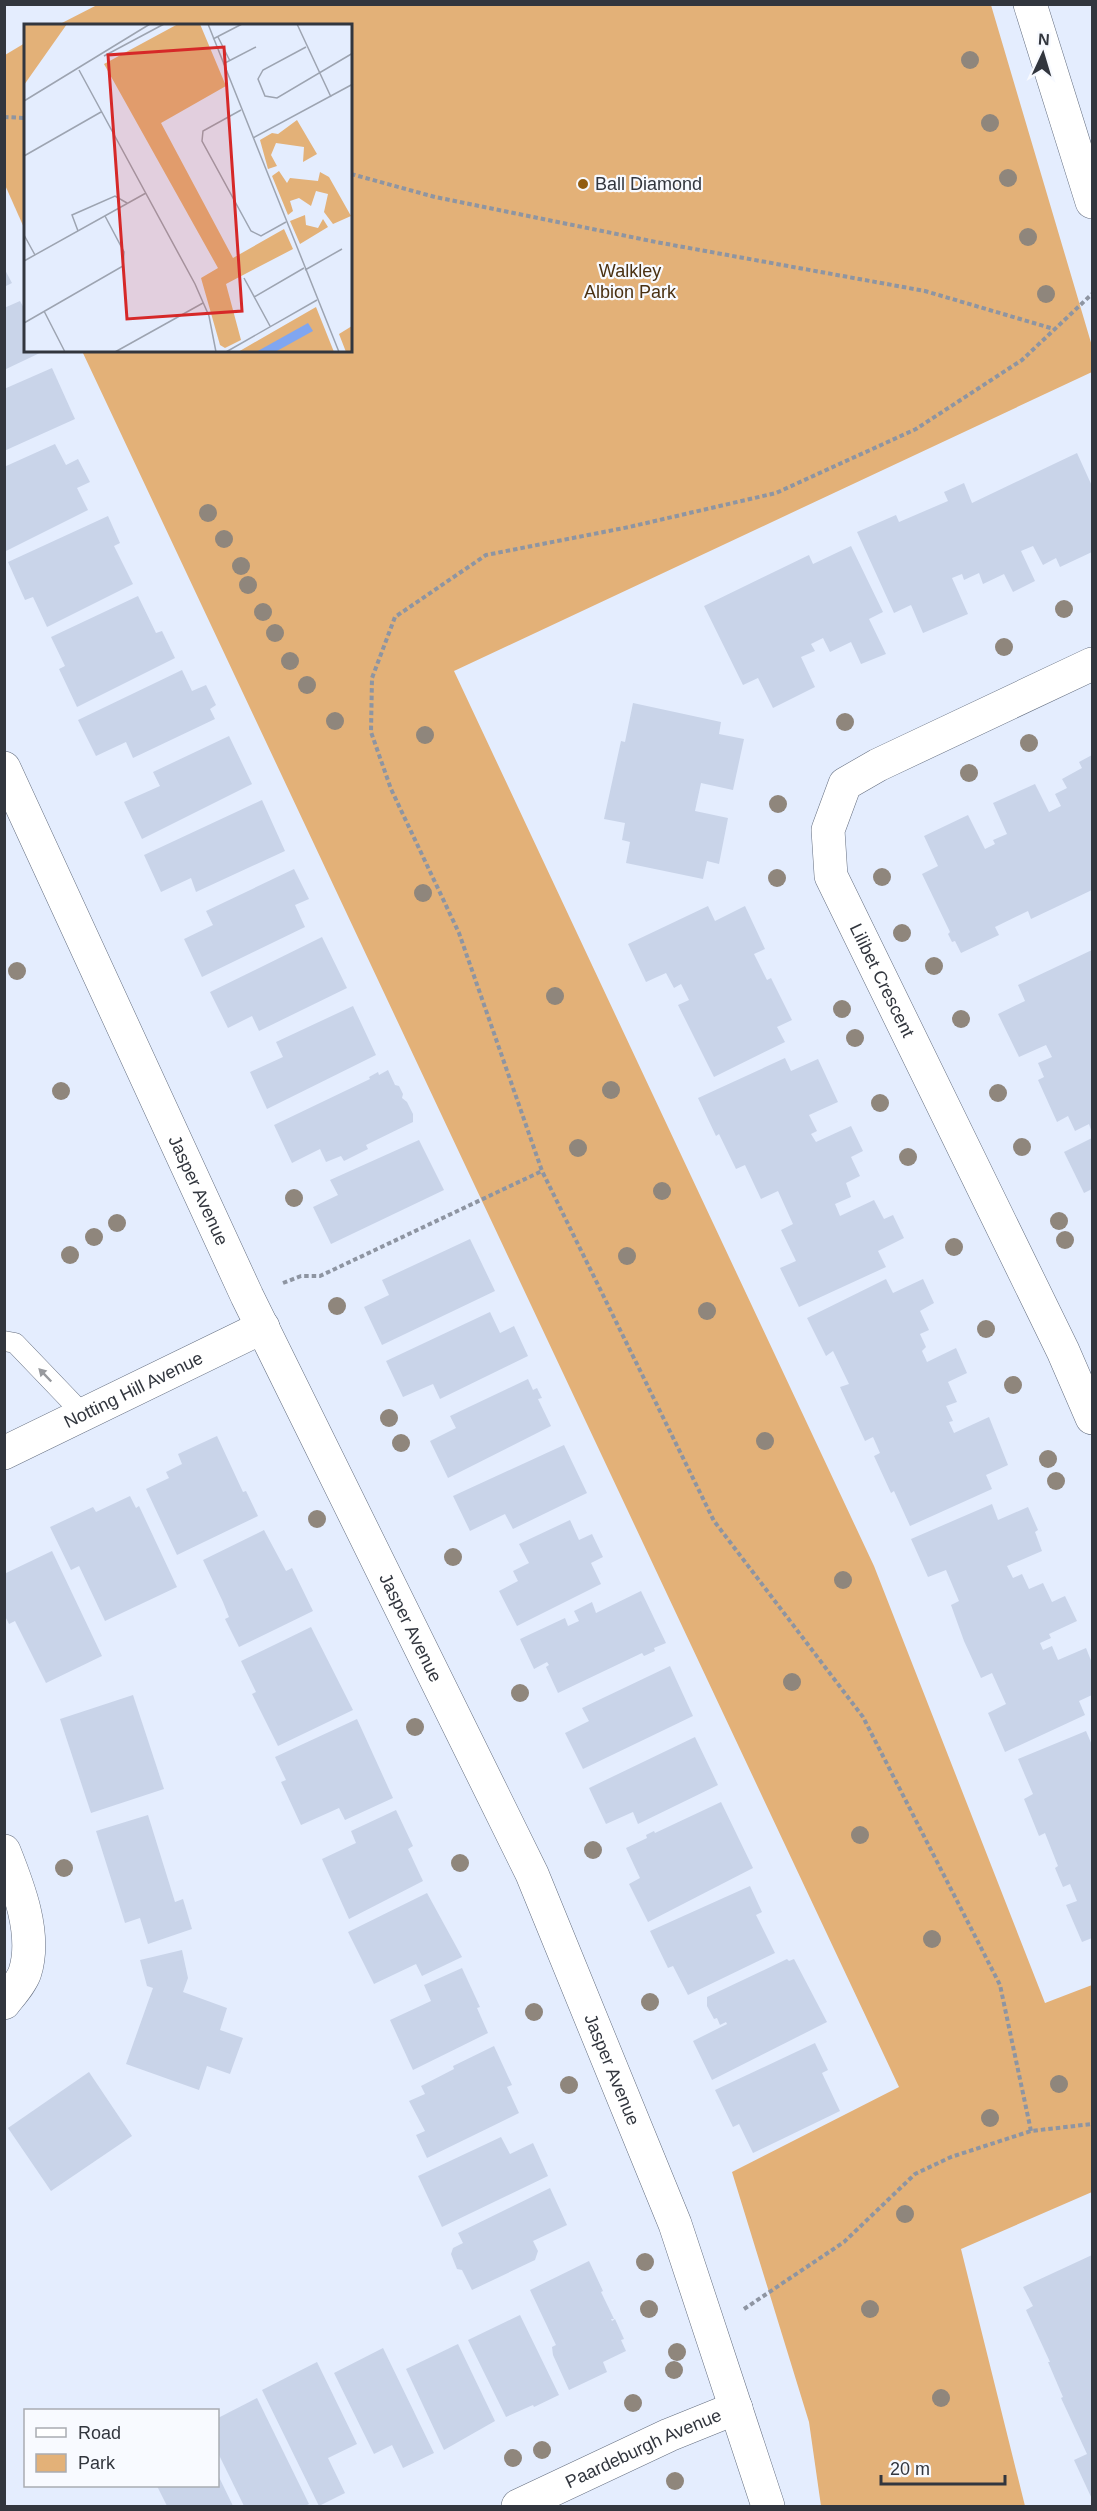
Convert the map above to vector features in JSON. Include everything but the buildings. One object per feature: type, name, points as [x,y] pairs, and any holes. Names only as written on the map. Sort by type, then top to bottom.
[{"type":"street","points":[[1030,4],[1087,163],[1092,202]]},
{"type":"street","name":"Lilibet Crescent","points":[[1092,663],[878,765],[845,784],[828,830],[831,876],[1063,1351],[1092,1418]]},
{"type":"street","name":"Jasper Avenue","points":[[4,768],[263,1328],[532,1874],[675,2224],[768,2506]]},
{"type":"street","name":"Notting Hill Avenue","points":[[4,1453],[263,1328]]},
{"type":"street","points":[[4,1851],[15,1877],[29,1931],[25,1972],[4,2003]]},
{"type":"street","name":"Paardeburgh Avenue","points":[[518,2506],[669,2435],[736,2408]]},
{"type":"lane","points":[[4,1341],[15,1343],[84,1415]]},
{"type":"path","points":[[4,117],[24,118]]},
{"type":"path","points":[[352,174],[435,196],[622,235],[925,291],[1054,329]]},
{"type":"path","points":[[1031,2131],[1000,1985],[863,1717],[714,1521],[542,1171],[459,933],[391,789],[371,732],[372,678],[395,617],[486,555],[629,527],[776,493],[916,429],[1022,360],[1092,294]]},
{"type":"path","points":[[248,1296],[301,1276],[320,1276],[542,1171]]},
{"type":"path","points":[[757,2300],[843,2242],[915,2174],[951,2157],[1031,2131],[1092,2124]]},
{"type":"green space","name":"Walkley Albion Park","points":[[97,5],[991,5],[1092,346],[1092,372],[454,671],[874,1566],[1045,2003],[1092,1985],[1092,2192],[961,2249],[1025,2506],[821,2506],[809,2422],[732,2172],[899,2087],[82,352],[352,352],[352,24],[60,24]]},
{"type":"green space","points":[[24,44],[24,228],[5,185],[5,55]]},
{"type":"place","name":"Ball Diamond","points":[[583,184]]}]
